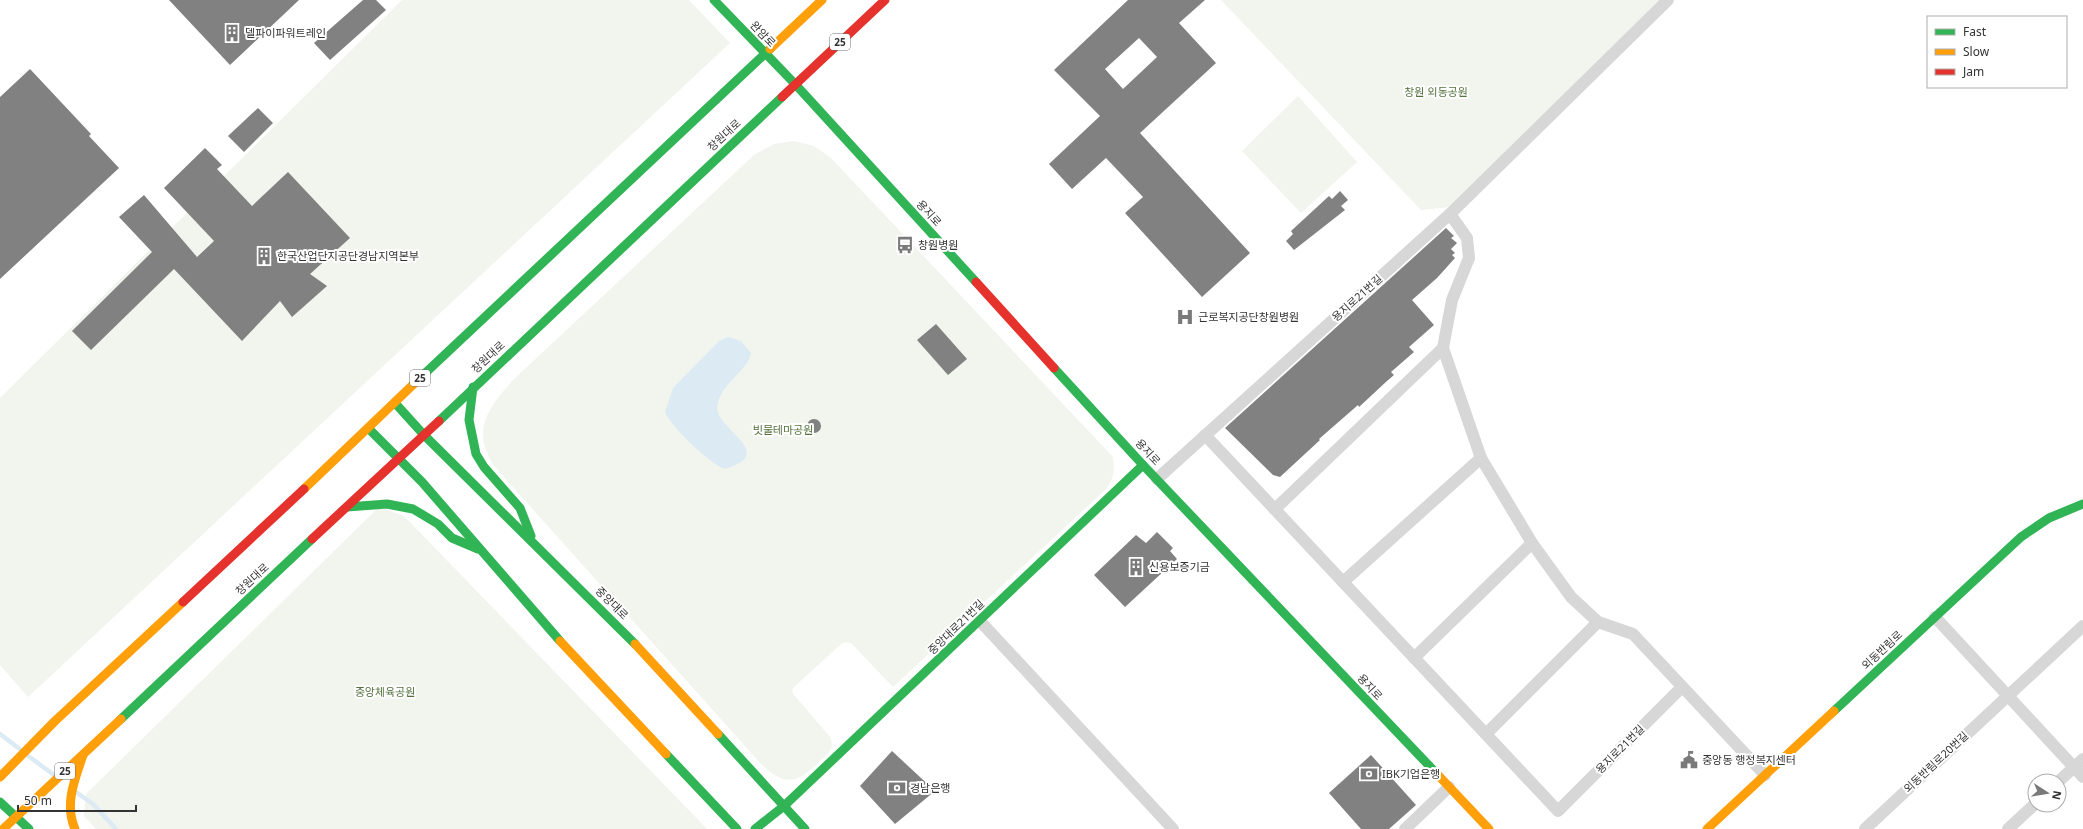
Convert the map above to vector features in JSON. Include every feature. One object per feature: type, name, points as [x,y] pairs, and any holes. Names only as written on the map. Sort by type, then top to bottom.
[{"type":"main road","name":"완암로","points":[[714,0],[796,85]]},
{"type":"main road","name":"25","points":[[0,777],[76,702],[369,429],[394,403],[822,0]]},
{"type":"main road","name":"창원대로","points":[[84,752],[424,435],[473,387],[885,0]]},
{"type":"main road","name":"용지로","points":[[796,85],[1143,464],[1488,829]]},
{"type":"main road","points":[[473,387],[469,420],[476,454],[484,467],[520,508],[534,543]]},
{"type":"main road","name":"중앙대로","points":[[394,403],[424,435],[615,622],[805,829]]},
{"type":"main road","points":[[369,429],[422,482],[579,663],[737,829]]},
{"type":"main road","name":"중앙대로21번길","points":[[754,829],[784,806],[980,621],[1143,464]]},
{"type":"main road","points":[[346,507],[387,504],[413,509],[438,524],[452,538],[480,550]]},
{"type":"main road","name":"외동반림로","points":[[1707,829],[2021,537],[2049,518],[2083,504]]},
{"type":"main road","name":"25","points":[[2,829],[23,811],[84,752]]},
{"type":"main road","points":[[73,826],[70,800],[84,752]]},
{"type":"main road","points":[[0,802],[29,829]]},
{"type":"street","name":"용지로21번길","points":[[1157,479],[1450,214],[1668,0]]},
{"type":"street","points":[[1450,214],[1467,238],[1469,258],[1452,300],[1443,348],[1481,458],[1532,543],[1571,597],[1598,622],[1633,634],[1765,775]]},
{"type":"street","points":[[1275,509],[1443,348]]},
{"type":"street","points":[[1205,435],[1486,734],[1598,622]]},
{"type":"street","points":[[1343,582],[1481,458]]},
{"type":"street","points":[[1414,658],[1532,543]]},
{"type":"street","points":[[1936,617],[2008,696],[2079,763],[2083,777]]},
{"type":"street","points":[[980,621],[1173,829]]},
{"type":"street","name":"외동반림로20번길","points":[[1865,829],[2083,626]]},
{"type":"street","name":"용지로21번길","points":[[1486,734],[1558,811],[1682,687]]},
{"type":"street","points":[[2067,774],[2079,763]]},
{"type":"street","points":[[1405,829],[1449,787]]},
{"type":"street","points":[[2008,829],[2027,811]]},
{"type":"green space","points":[[402,0],[689,0],[730,43],[28,697],[0,665],[0,398]]},
{"type":"green space","name":"창원 외동공원","points":[[1221,0],[1663,0],[1450,207],[1421,210]]},
{"type":"green space","points":[[1298,96],[1357,162],[1301,213],[1242,151]]},
{"type":"green space","name":"빗물테마공원","points":[[794,141],[814,146],[831,158],[1113,457],[1114,466],[1111,481],[1106,489],[893,687],[851,643],[846,642],[841,644],[794,687],[792,691],[794,695],[831,738],[832,746],[830,751],[810,770],[797,778],[790,780],[777,776],[762,765],[494,466],[487,453],[483,430],[490,410],[496,400],[513,380],[754,155],[774,144]]},
{"type":"green space","name":"중앙체육공원","points":[[379,507],[404,516],[707,829],[96,829],[84,816],[86,794]]},
{"type":"shaded area","points":[[728,337],[741,341],[751,353],[746,364],[720,397],[717,408],[722,420],[742,443],[746,450],[746,457],[739,463],[725,469],[718,466],[701,453],[675,427],[665,412],[673,388],[719,341]]},
{"type":"building","name":"델파이파워트레인","points":[[169,0],[299,0],[230,65]]},
{"type":"building","points":[[363,0],[376,0],[386,10],[330,60],[314,43]]},
{"type":"building","points":[[1128,0],[1205,0],[1179,23],[1216,63],[1140,133],[1250,253],[1202,297],[1125,213],[1143,197],[1106,158],[1072,189],[1049,164],[1100,116],[1054,70]],"holes":[[[1139,38],[1157,57],[1123,89],[1105,69]]]},
{"type":"building","points":[[30,69],[91,134],[89,136],[119,168],[0,279],[0,97]]},
{"type":"building","points":[[258,108],[273,123],[244,152],[228,136]]},
{"type":"building","name":"한국산업단지공단경남지역본부","points":[[205,148],[222,165],[217,169],[252,206],[288,172],[350,238],[310,274],[327,286],[292,317],[280,301],[242,341],[174,269],[91,350],[72,331],[152,252],[119,217],[144,195],[197,257],[214,241],[164,188]]},
{"type":"building","points":[[1340,191],[1348,200],[1341,206],[1345,210],[1294,250],[1286,241],[1293,234],[1291,231],[1329,196],[1332,199]]},
{"type":"building","points":[[1446,228],[1454,236],[1451,238],[1457,243],[1451,249],[1455,253],[1452,255],[1455,258],[1437,278],[1412,300],[1434,325],[1409,347],[1414,352],[1391,372],[1394,375],[1359,407],[1358,405],[1319,439],[1320,440],[1280,477],[1273,475],[1225,428]]},
{"type":"building","points":[[936,324],[967,359],[948,375],[917,340]]},
{"type":"building","points":[[814,419],[819,421],[821,426],[819,431],[814,433],[809,431],[807,426],[809,421]]},
{"type":"building","name":"신용보증기금","points":[[1157,532],[1173,548],[1170,551],[1177,559],[1125,607],[1094,575],[1136,535],[1146,543]]},
{"type":"building","name":"경남은행","points":[[892,751],[935,791],[895,824],[860,786]]},
{"type":"building","name":"IBK기업은행","points":[[1371,755],[1416,805],[1389,829],[1361,829],[1329,793]]},
{"type":"waterway","points":[[0,734],[21,750]]},
{"type":"waterway","points":[[27,755],[54,775]]},
{"type":"waterway","points":[[76,792],[93,804],[116,829]]},
{"type":"traffic: fast","points":[[714,0],[796,85],[976,282]]},
{"type":"traffic: fast","points":[[420,378],[770,49]]},
{"type":"traffic: fast","points":[[439,421],[782,97]]},
{"type":"traffic: fast","points":[[1054,368],[1143,465],[1437,774]]},
{"type":"traffic: fast","points":[[473,387],[469,420],[476,454],[484,467],[520,508],[531,536]]},
{"type":"traffic: fast","points":[[395,403],[424,435],[635,644]]},
{"type":"traffic: fast","points":[[369,429],[422,482],[560,641]]},
{"type":"traffic: fast","points":[[755,829],[784,806],[1143,465]]},
{"type":"traffic: fast","points":[[347,507],[387,504],[413,509],[438,524],[452,538],[478,549]]},
{"type":"traffic: fast","points":[[1834,711],[2021,537],[2049,518],[2083,504]]},
{"type":"traffic: fast","points":[[121,719],[312,539]]},
{"type":"traffic: fast","points":[[718,734],[805,829]]},
{"type":"traffic: fast","points":[[666,754],[737,829]]},
{"type":"traffic: fast","points":[[0,802],[29,829]]},
{"type":"traffic: slow","points":[[770,49],[822,0]]},
{"type":"traffic: slow","points":[[304,489],[420,378]]},
{"type":"traffic: slow","points":[[0,777],[55,721],[183,602]]},
{"type":"traffic: slow","points":[[560,641],[666,754]]},
{"type":"traffic: slow","points":[[635,644],[718,734]]},
{"type":"traffic: slow","points":[[1707,829],[1834,711]]},
{"type":"traffic: slow","points":[[3,829],[121,719]]},
{"type":"traffic: slow","points":[[75,829],[70,810],[74,782],[83,755]]},
{"type":"traffic: slow","points":[[1437,774],[1489,829]]},
{"type":"traffic: jam","points":[[782,97],[885,0]]},
{"type":"traffic: jam","points":[[976,282],[1054,368]]},
{"type":"traffic: jam","points":[[312,539],[439,421]]},
{"type":"traffic: jam","points":[[183,602],[304,489]]},
{"type":"place","name":"델파이파워트레인","points":[[232,33]]},
{"type":"place","name":"창원병원","points":[[905,245]]},
{"type":"place","name":"한국산업단지공단경남지역본부","points":[[264,256]]},
{"type":"place","name":"근로복지공단창원병원","points":[[1185,317]]},
{"type":"place","name":"신용보증기금","points":[[1136,567]]},
{"type":"place","name":"중앙동 행정복지센터","points":[[1689,760]]},
{"type":"place","name":"IBK기업은행","points":[[1369,774]]},
{"type":"place","name":"경남은행","points":[[897,788]]}]
